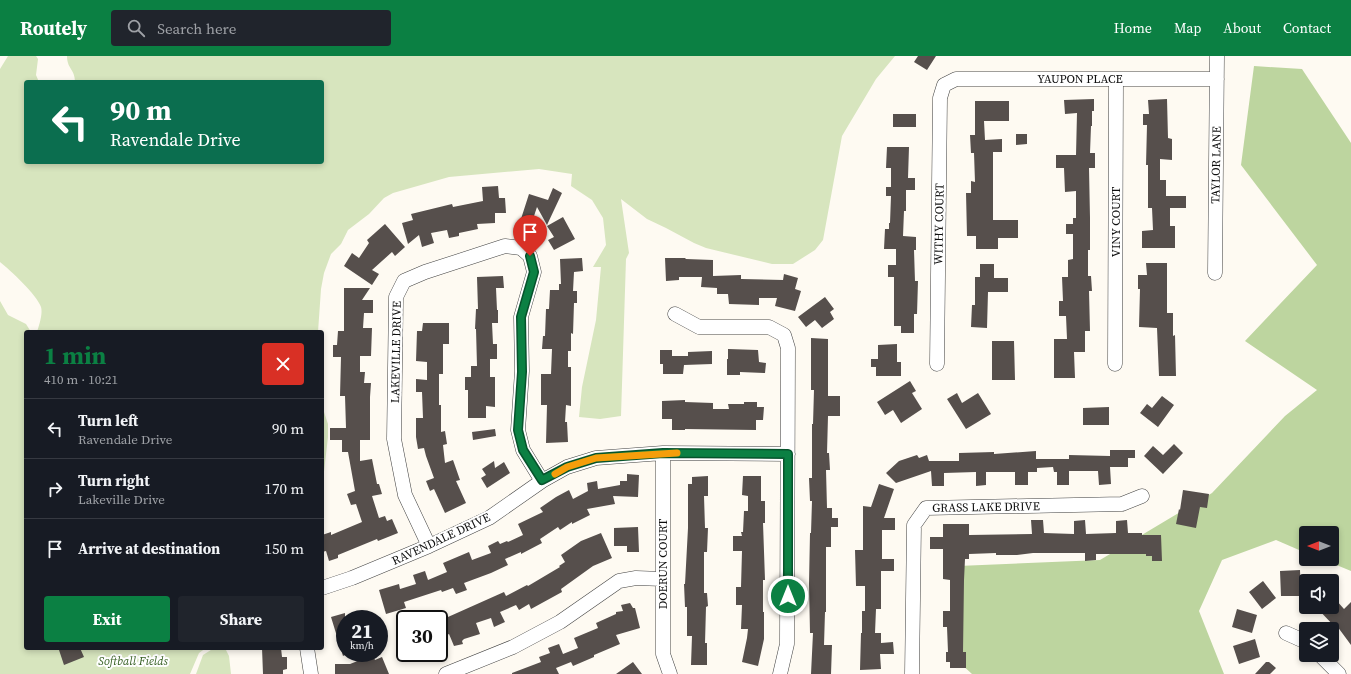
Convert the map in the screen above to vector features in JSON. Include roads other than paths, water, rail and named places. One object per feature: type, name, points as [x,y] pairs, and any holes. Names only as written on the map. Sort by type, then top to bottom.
[{"type":"street","name":"TAYLOR LANE","points":[[1215,273],[1217,56]]},
{"type":"street","name":"YAUPON PLACE","points":[[944,85],[956,79],[1217,79]]},
{"type":"street","name":"VINY COURT","points":[[1115,364],[1116,79]]},
{"type":"street","name":"WITHY COURT","points":[[937,364],[940,98],[944,85]]},
{"type":"street","name":"LAKEVILLE DRIVE","points":[[428,546],[405,495],[394,440],[396,297],[404,281],[425,272],[505,246],[521,248],[530,256],[534,272],[521,317],[522,372],[518,430],[523,450],[542,480]]},
{"type":"street","points":[[675,314],[699,327],[769,327],[784,335],[788,348],[787,644],[780,674]]},
{"type":"street","name":"RAVENDALE DRIVE","points":[[324,587],[352,578],[489,518],[542,480],[567,467],[596,458],[663,453],[788,454]]},
{"type":"street","name":"DOERUN COURT","points":[[663,453],[663,654],[670,674]]},
{"type":"street","name":"GRASS LAKE DRIVE","points":[[912,674],[914,525],[926,508],[1122,504],[1142,496]]},
{"type":"street","points":[[446,674],[513,646],[560,622],[619,581],[636,578],[662,579]]},
{"type":"street","points":[[1286,633],[1299,639]]},
{"type":"street","points":[[307,650],[311,674]]},
{"type":"street","points":[[1327,662],[1339,674]]},
{"type":"park label","name":"Softball Fields","points":[[133,661]]}]
